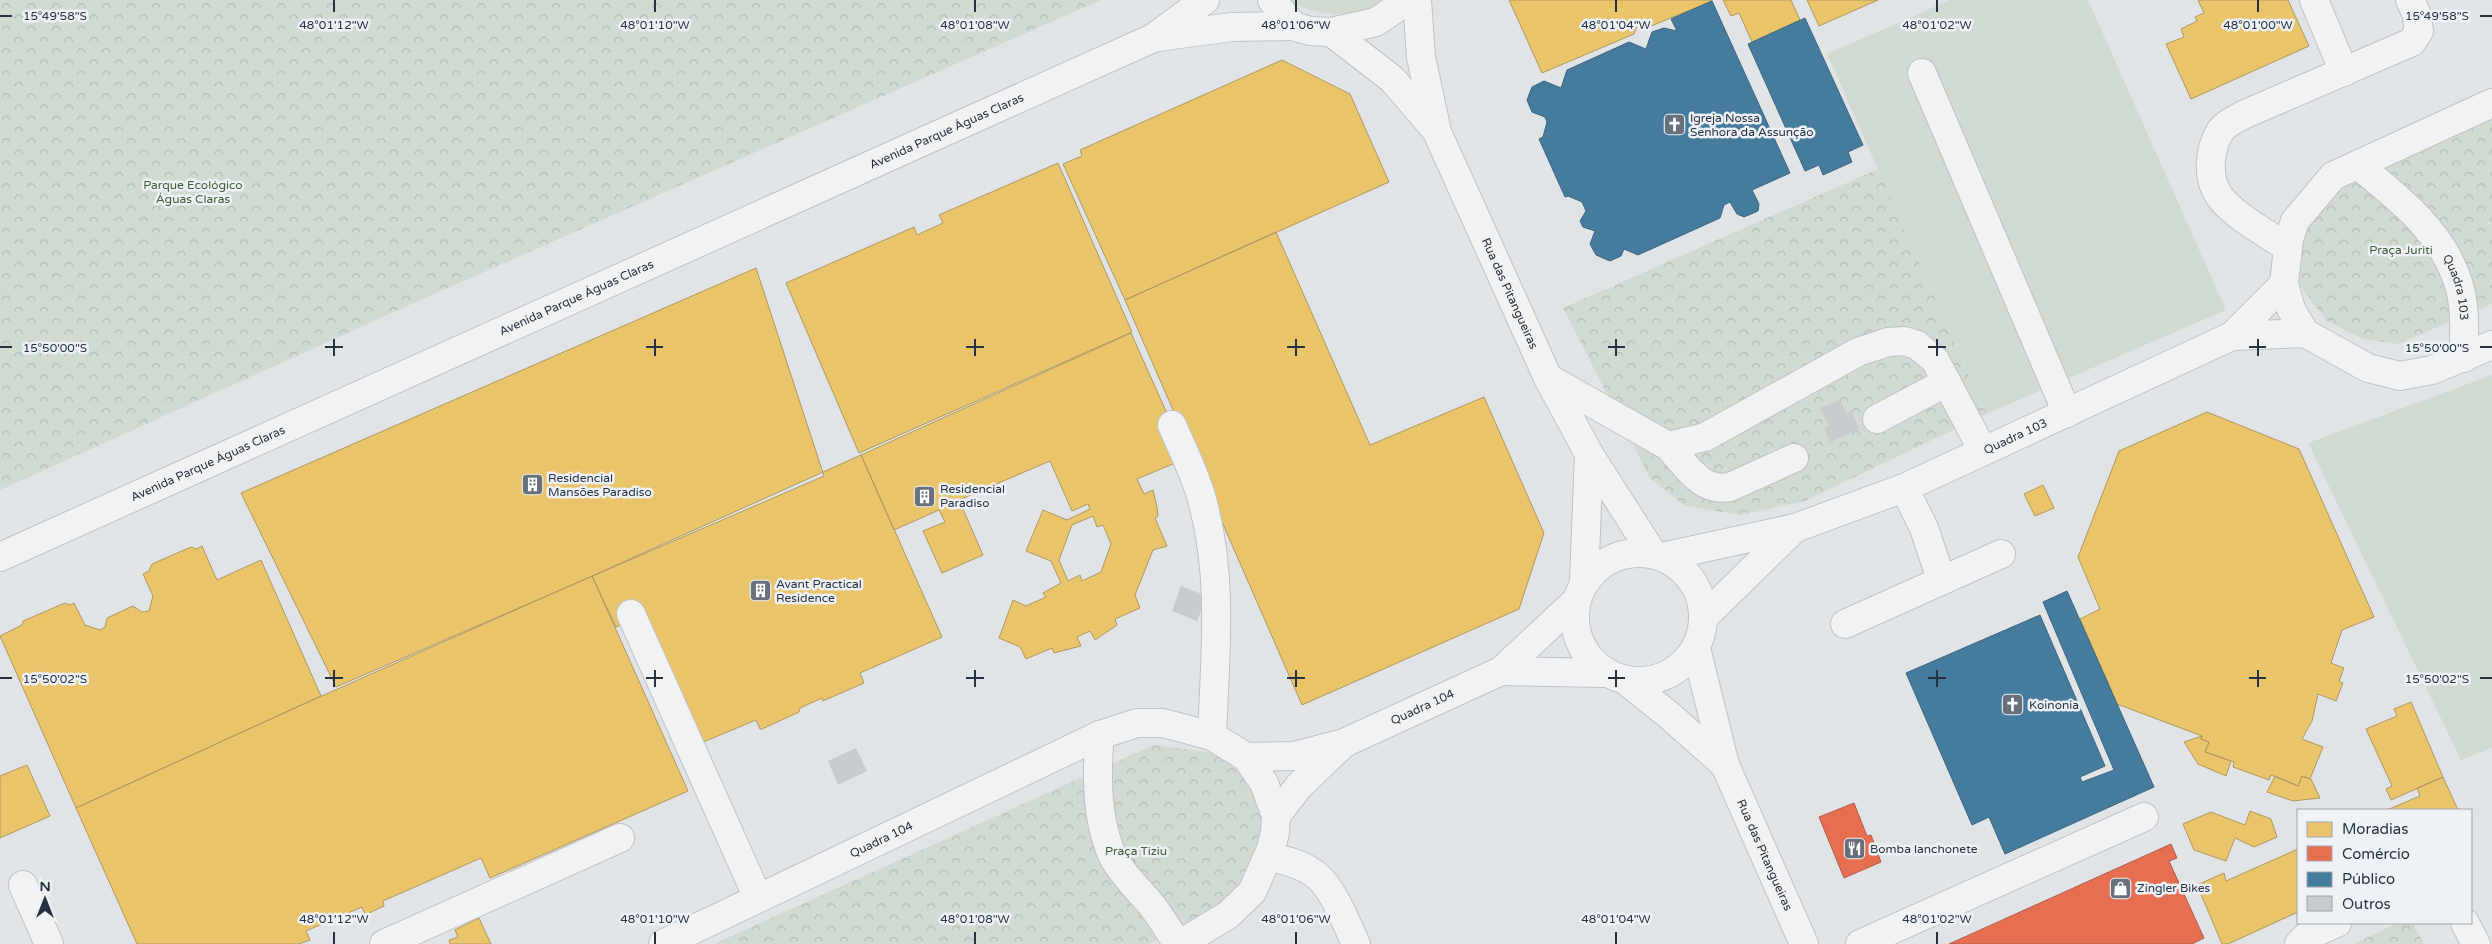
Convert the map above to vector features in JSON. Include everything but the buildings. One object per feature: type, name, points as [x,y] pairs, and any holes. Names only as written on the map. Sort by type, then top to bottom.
[{"type":"street","name":"Avenida Parque Águas Claras","points":[[0,557],[1154,38],[1205,0]]},
{"type":"street","points":[[1272,0],[1293,26]]},
{"type":"street","name":"Avenida Parque Águas Claras","points":[[1154,38],[1232,27],[1293,26],[1310,31],[1331,32],[1376,22],[1408,0]]},
{"type":"street","name":"Rua das Pitangueiras","points":[[1417,0],[1421,57],[1437,132],[1548,378],[1588,454],[1658,556]]},
{"type":"street","points":[[2314,0],[2344,72]]},
{"type":"street","points":[[2288,248],[2238,213],[2220,197],[2214,184],[2210,164],[2214,144],[2222,128],[2243,115],[2412,42],[2419,30],[2416,13],[2410,0]]},
{"type":"street","name":"Rua das Pitangueiras","points":[[1331,32],[1392,79],[1437,132]]},
{"type":"street","points":[[1922,73],[2068,413]]},
{"type":"street","points":[[2492,103],[2334,176],[2295,221],[2288,248],[2284,284],[2291,309],[2305,333],[2368,368],[2400,376],[2432,370],[2464,358],[2492,344]]},
{"type":"street","name":"Quadra 103","points":[[2358,165],[2402,201],[2428,228],[2445,252],[2459,283],[2463,306],[2464,358]]},
{"type":"street","name":"Quadra 103","points":[[1658,556],[1795,528],[1904,488],[2232,336],[2284,284]]},
{"type":"street","name":"Quadra 103","points":[[2232,336],[2305,333]]},
{"type":"street","points":[[1668,446],[1705,437],[1858,352],[1888,342],[1904,340],[1918,345],[1935,360],[1983,451]]},
{"type":"street","points":[[1548,378],[1647,432],[1668,446],[1700,481],[1710,487],[1720,489],[1730,486],[1794,458]]},
{"type":"street","points":[[1877,419],[1947,382]]},
{"type":"street","points":[[1172,424],[1201,496],[1215,565],[1218,612],[1212,736]]},
{"type":"street","name":"Rua das Pitangueiras","points":[[1580,591],[1588,454]]},
{"type":"street","points":[[1904,488],[1924,528],[1940,579]]},
{"type":"street","name":"Quadra 103","points":[[1703,618],[1795,528]]},
{"type":"street","points":[[1635,553],[1658,556],[1671,561],[1686,573],[1697,588],[1703,608],[1703,629],[1696,648],[1683,664],[1666,676],[1646,682],[1615,676],[1589,659],[1578,642],[1574,621],[1580,591],[1598,566],[1616,556],[1635,553]]},
{"type":"street","points":[[1845,624],[1940,579],[2000,554]]},
{"type":"street","name":"Quadra 104","points":[[1246,757],[1294,756],[1344,744],[1501,671],[1580,591]]},
{"type":"street","points":[[631,614],[758,898]]},
{"type":"street","name":"Rua das Pitangueiras","points":[[1696,648],[1725,765],[1804,944]]},
{"type":"street","name":"Quadra 104","points":[[1501,671],[1615,676]]},
{"type":"street","name":"Rua das Pitangueiras","points":[[1615,676],[1670,716],[1725,765]]},
{"type":"street","name":"Quadra 104","points":[[664,944],[1100,735],[1137,723],[1163,723],[1212,736],[1246,757],[1264,783],[1276,816],[1275,832],[1268,856],[1252,892],[1228,915],[1179,944],[1150,904],[1122,871],[1114,857],[1107,837],[1099,798],[1097,765],[1100,735]]},
{"type":"street","name":"Quadra 104","points":[[1276,816],[1299,786],[1344,744]]},
{"type":"street","points":[[1860,944],[2144,817]]},
{"type":"street","points":[[384,944],[428,935],[620,838]]},
{"type":"street","points":[[1268,856],[1291,862],[1313,872],[1328,889],[1356,944]]},
{"type":"street","points":[[23,885],[49,944]]},
{"type":"street","points":[[2299,944],[2307,936],[2335,924]]},
{"type":"street","points":[[2466,924],[2476,944]]},
{"type":"green space","name":"Parque Ecológico Águas Claras","points":[[0,0],[1101,0],[425,298],[0,490]]},
{"type":"green space","points":[[1291,0],[1390,0],[1353,13],[1330,14],[1306,9],[1293,4]]},
{"type":"green space","points":[[1950,0],[2088,0],[2226,310],[1986,414],[1827,54]]},
{"type":"green space","name":"Praça Juriti","points":[[2492,116],[2492,304],[2398,344],[2363,339],[2327,321],[2300,286],[2300,242],[2316,214],[2341,183]]},
{"type":"green space","points":[[1878,169],[1986,414],[1805,501],[1740,515],[1685,506],[1650,478],[1563,308]]},
{"type":"green space","points":[[2492,375],[2492,748],[2461,760],[2308,443]]},
{"type":"green space","name":"Praça Tiziu","points":[[1153,745],[1217,753],[1259,785],[1268,839],[1251,885],[1183,929],[1148,944],[714,944]]},
{"type":"green space","points":[[2395,924],[2414,924],[2424,944],[2354,944]]},
{"type":"place","name":"Igreja Nossa Senhora da Assunção","points":[[1674,125]]},
{"type":"place","name":"Residencial Mansões Paradiso","points":[[532,485]]},
{"type":"place","name":"Residencial Paradiso","points":[[924,496]]},
{"type":"place","name":"Avant Practical Residence","points":[[760,591]]},
{"type":"place","name":"Koinonia","points":[[2013,705]]},
{"type":"place","name":"Bomba lanchonete","points":[[1854,849]]},
{"type":"place","name":"Zingler Bikes","points":[[2121,888]]}]
